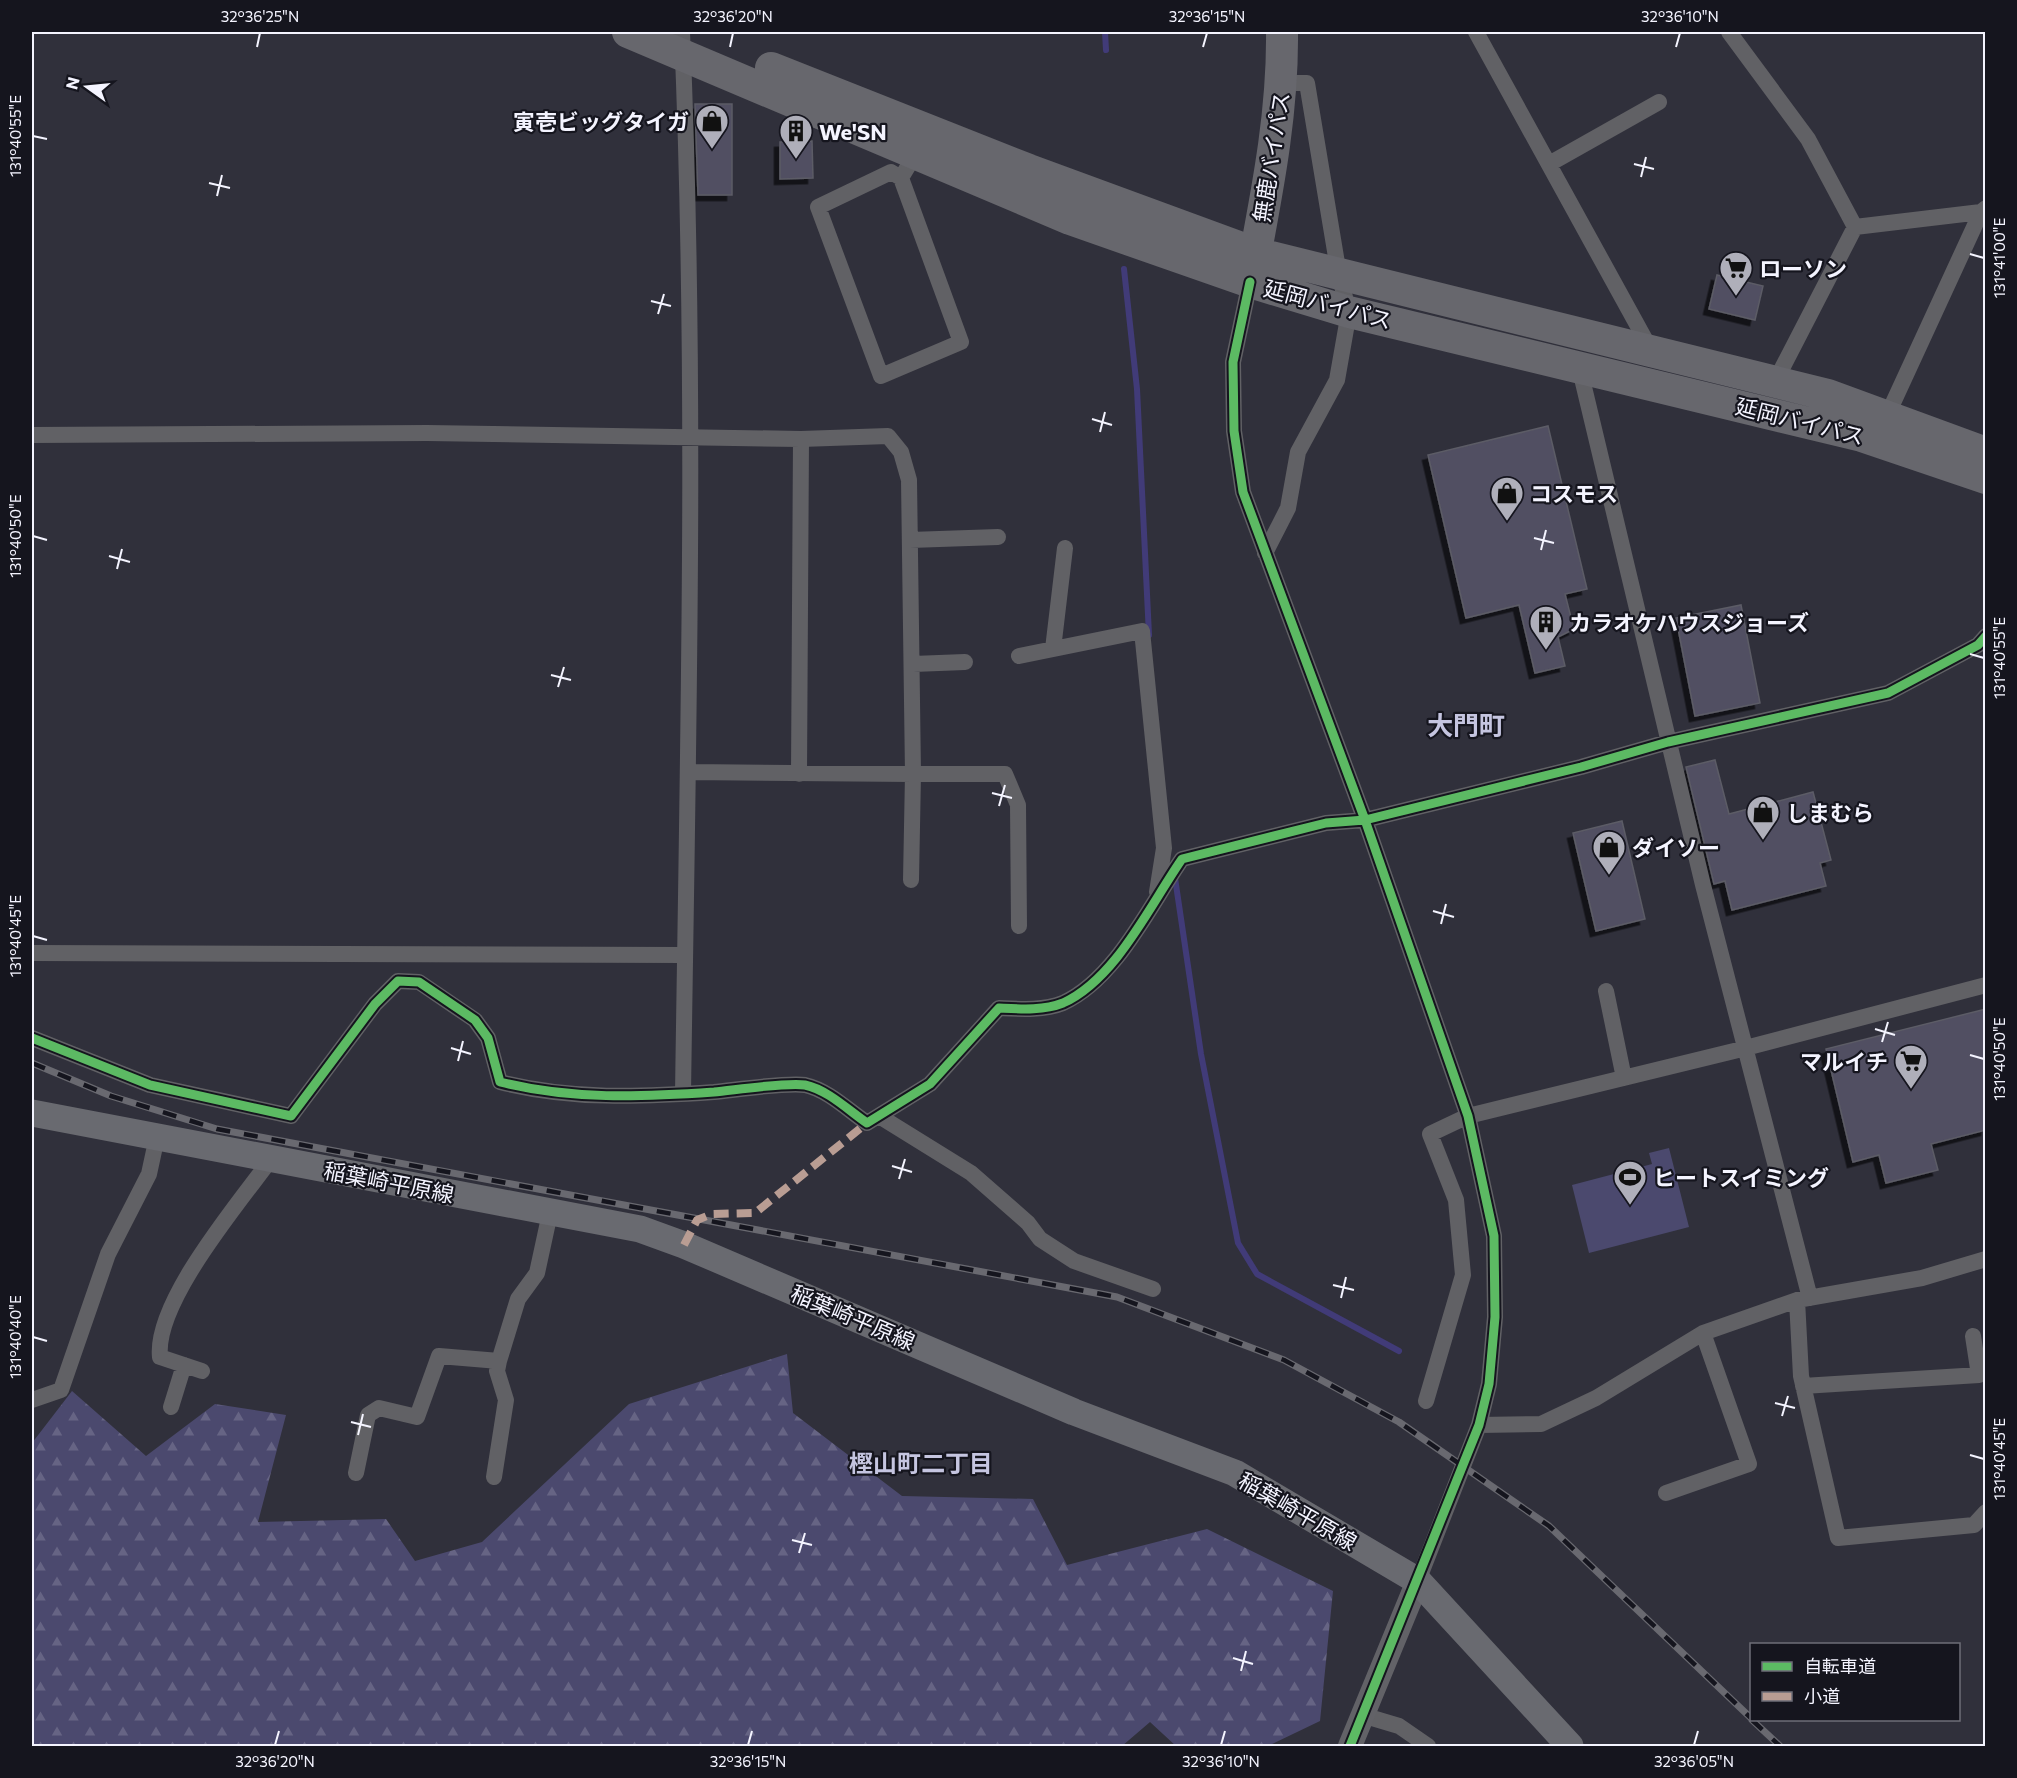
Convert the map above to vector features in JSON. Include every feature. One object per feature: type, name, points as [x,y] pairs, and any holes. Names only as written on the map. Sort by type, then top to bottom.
[{"type":"highway","name":"延岡バイパス","points":[[628,32],[682,38],[1029,170],[1349,312],[1862,436],[1986,478]]},
{"type":"highway","name":"無鹿バイパス","points":[[1252,268],[1274,158],[1283,83],[1282,32]]},
{"type":"highway","name":"延岡バイパス","points":[[682,38],[909,165],[1071,219],[1252,268],[1339,275],[1828,395],[1986,453]]},
{"type":"main road","name":"稲葉崎平原線","points":[[32,1113],[640,1229],[684,1245],[1074,1412],[1235,1473],[1418,1581],[1570,1746]]},
{"type":"street","points":[[1476,32],[1651,350]]},
{"type":"street","points":[[1729,32],[1808,139],[1855,227]]},
{"type":"street","points":[[682,38],[688,437],[689,772],[683,1094]]},
{"type":"street","points":[[1265,553],[1288,508],[1298,452],[1337,380],[1349,312],[1339,275],[1307,83],[1283,83]]},
{"type":"street","points":[[1549,164],[1659,102]]},
{"type":"street","points":[[909,165],[961,342],[881,376],[818,207],[909,165]]},
{"type":"street","points":[[1855,227],[1983,210]]},
{"type":"street","points":[[1887,416],[1983,210]]},
{"type":"street","points":[[1775,382],[1855,227]]},
{"type":"street","points":[[1252,268],[1233,362],[1234,431],[1243,492],[1365,820],[1468,1116],[1494,1236],[1495,1317],[1489,1384],[1479,1425],[1350,1746]]},
{"type":"street","points":[[1579,366],[1803,1299],[1803,1386],[1838,1538],[1974,1525],[1986,1512]]},
{"type":"street","points":[[32,435],[427,433],[801,438],[888,436],[901,452],[909,480],[913,664],[911,880]]},
{"type":"street","points":[[799,774],[801,438]]},
{"type":"street","points":[[910,540],[998,537]]},
{"type":"street","points":[[1053,649],[1065,548]]},
{"type":"street","points":[[1019,656],[1142,632],[1164,848],[1160,891]]},
{"type":"street","points":[[32,1038],[150,1085],[291,1116],[375,1004],[398,981],[420,982],[475,1020],[488,1038],[500,1082],[541,1093],[593,1096],[683,1094],[804,1085],[823,1091],[867,1123],[930,1084],[999,1008],[1026,1010],[1061,1004],[1081,992],[1106,970],[1182,859],[1326,823],[1365,820],[1581,767],[1668,742],[1888,693],[1978,645],[1986,636]]},
{"type":"street","points":[[913,664],[965,662]]},
{"type":"street","points":[[689,772],[1005,774],[1018,805],[1019,926]]},
{"type":"street","points":[[32,953],[685,955]]},
{"type":"street","points":[[1426,1401],[1463,1275],[1456,1200],[1431,1134],[1468,1116],[1986,985]]},
{"type":"street","points":[[1606,991],[1624,1078]]},
{"type":"street","points":[[879,1116],[971,1173],[1028,1223],[1040,1239],[1074,1261],[1153,1289]]},
{"type":"street","points":[[32,1400],[61,1390],[108,1254],[149,1174],[156,1137]]},
{"type":"street","points":[[202,1371],[160,1357],[158,1341],[186,1277],[271,1159]]},
{"type":"street","points":[[494,1477],[506,1400],[497,1371],[499,1361],[518,1299],[537,1272],[550,1213]]},
{"type":"street","points":[[1479,1425],[1541,1424],[1596,1398],[1703,1333],[1803,1299],[1922,1278],[1986,1259]]},
{"type":"street","points":[[1666,1493],[1749,1464],[1703,1333]]},
{"type":"street","points":[[1803,1386],[1979,1375],[1973,1336]]},
{"type":"street","points":[[356,1473],[368,1415],[379,1408],[417,1417],[439,1356],[499,1361]]},
{"type":"street","points":[[171,1407],[184,1365]]},
{"type":"street","points":[[1362,1715],[1399,1726],[1428,1746]]},
{"type":"green space","name":"ヒートスイミング","points":[[1669,1148],[1689,1227],[1589,1253],[1572,1185],[1652,1164],[1649,1153]]},
{"type":"green space","points":[[787,1354],[793,1413],[902,1496],[1033,1499],[1067,1565],[1207,1529],[1333,1591],[1320,1721],[1268,1746],[1176,1746],[1150,1722],[1122,1746],[32,1746],[32,1443],[72,1391],[146,1456],[215,1404],[286,1415],[258,1522],[386,1519],[415,1561],[482,1542],[629,1404]]},
{"type":"building","name":"寅壱ビッグタイガ","points":[[695,104],[732,104],[732,195],[698,195]]},
{"type":"building","name":"We'SN","points":[[812,141],[813,178],[780,179],[780,142]]},
{"type":"building","name":"ローソン","points":[[1717,275],[1763,286],[1755,320],[1709,309]]},
{"type":"building","name":"コスモス","points":[[1548,426],[1587,589],[1565,594],[1574,629],[1558,637],[1565,666],[1535,673],[1519,605],[1466,618],[1428,455]]},
{"type":"building","points":[[1741,605],[1760,703],[1695,716],[1676,618]]},
{"type":"building","name":"しまむら","points":[[1715,760],[1729,814],[1813,792],[1831,860],[1820,863],[1826,886],[1732,910],[1725,881],[1714,884],[1686,767]]},
{"type":"building","name":"ダイソー","points":[[1622,821],[1645,919],[1596,931],[1573,833]]},
{"type":"building","name":"マルイチ","points":[[1986,1009],[1986,1130],[1931,1144],[1938,1170],[1886,1183],[1879,1155],[1853,1162],[1826,1049]]},
{"type":"waterway","points":[[1105,32],[1106,50]]},
{"type":"waterway","points":[[1124,269],[1137,389],[1149,635]]},
{"type":"waterway","points":[[1175,878],[1201,1054],[1238,1243],[1257,1274],[1399,1351]]},
{"type":"railway","points":[[32,1063],[111,1096],[217,1129],[1117,1297],[1284,1360],[1399,1422],[1549,1526],[1750,1717]]},
{"type":"railway","points":[[1753,1721],[1780,1746]]},
{"type":"marked path","points":[[684,1245],[697,1220],[712,1214],[755,1213],[867,1123]]},
{"type":"cycle path","points":[[1250,282],[1233,362],[1234,431],[1243,492],[1365,820],[1468,1116],[1494,1236],[1495,1317],[1489,1384],[1479,1425],[1350,1746]]},
{"type":"cycle path","points":[[32,1038],[150,1085],[291,1116],[375,1004],[398,981],[419,982],[475,1020],[488,1038],[500,1082],[553,1092],[606,1096],[687,1094],[797,1084],[822,1091],[867,1123],[930,1084],[999,1008],[1047,1007],[1063,1003],[1082,992],[1116,959],[1182,859],[1326,823],[1365,820],[1581,767],[1668,742],[1888,693],[1978,645],[1986,636]]},
{"type":"place","name":"寅壱ビッグタイガ","points":[[712,150]]},
{"type":"place","name":"We'SN","points":[[796,160]]},
{"type":"place","name":"ローソン","points":[[1736,297]]},
{"type":"place","name":"コスモス","points":[[1507,522]]},
{"type":"place","name":"カラオケハウスジョーズ","points":[[1546,651]]},
{"type":"place","name":"しまむら","points":[[1763,841]]},
{"type":"place","name":"ダイソー","points":[[1609,876]]},
{"type":"place","name":"マルイチ","points":[[1911,1090]]},
{"type":"place","name":"ヒートスイミング","points":[[1630,1206]]},
{"type":"district","name":"大門町","points":[[1466,724]]},
{"type":"district","name":"樫山町二丁目","points":[[921,1462]]}]
